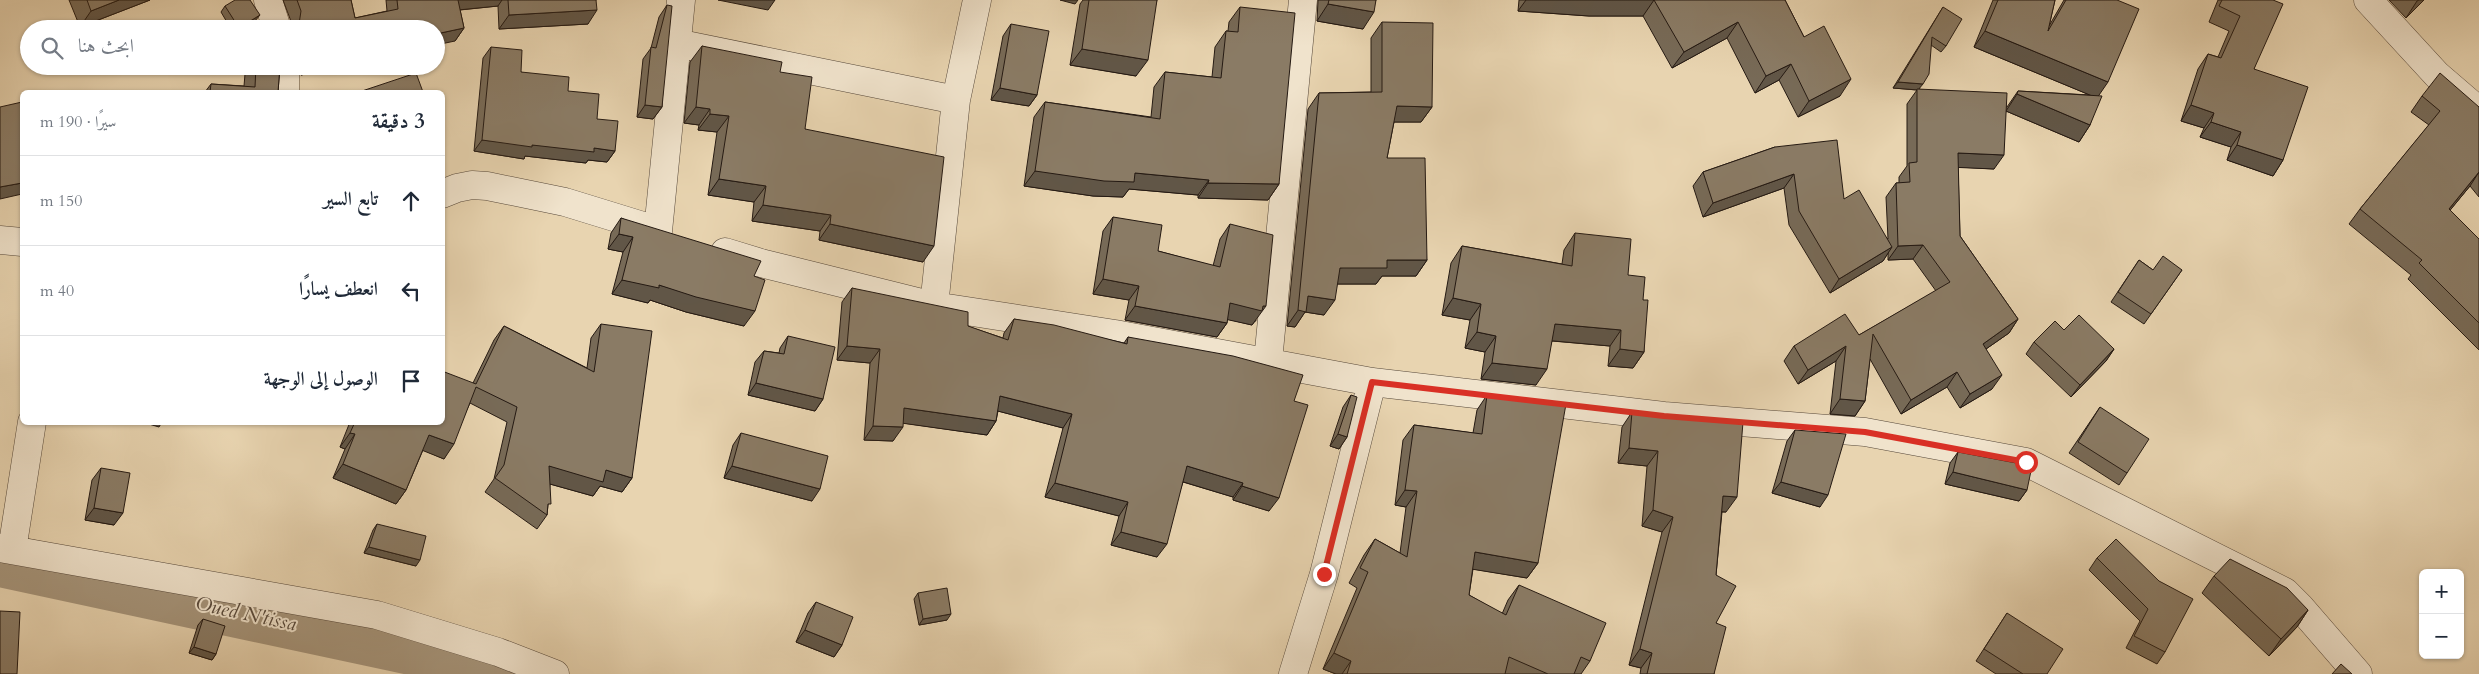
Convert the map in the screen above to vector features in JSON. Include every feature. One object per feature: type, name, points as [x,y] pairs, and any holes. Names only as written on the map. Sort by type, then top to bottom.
[{"type":"street","points":[[268,0],[274,20]]},
{"type":"street","points":[[658,231],[681,0]]},
{"type":"street","points":[[934,306],[956,100],[977,0]]},
{"type":"street","points":[[1268,361],[1303,0]]},
{"type":"street","points":[[2368,0],[2437,75],[2479,111]]},
{"type":"street","points":[[676,43],[956,100]]},
{"type":"street","points":[[285,75],[285,90]]},
{"type":"street","points":[[445,193],[472,185],[488,186],[565,202],[761,263],[934,306],[1268,361],[1372,382],[1664,416],[1865,432],[2026,462],[2285,592],[2358,674]]},
{"type":"street","points":[[0,240],[20,242]]},
{"type":"street","points":[[1293,674],[1324,574],[1372,382]]},
{"type":"street","points":[[31,425],[6,549],[377,615],[498,652],[555,674]]},
{"type":"building","points":[[87,0],[119,0],[91,11]]},
{"type":"building","points":[[235,0],[250,0],[260,15],[252,20],[234,20],[225,6]]},
{"type":"building","points":[[297,0],[351,0],[355,18],[398,9],[397,0],[458,0],[464,28],[445,32],[445,20],[300,20],[301,11]]},
{"type":"building","points":[[508,0],[596,0],[597,10],[509,15]]},
{"type":"building","points":[[1089,0],[1157,0],[1148,60],[1082,49]]},
{"type":"building","points":[[1329,0],[1376,0],[1374,12],[1328,4]]},
{"type":"building","points":[[1654,0],[1785,0],[1804,37],[1824,26],[1851,79],[1809,101],[1791,64],[1766,76],[1738,22],[1684,52]]},
{"type":"building","points":[[1998,0],[2055,0],[2048,31],[2066,0],[2117,0],[2139,9],[2108,82],[1985,31]]},
{"type":"building","points":[[2222,0],[2273,0],[2283,4],[2254,69],[2308,87],[2283,160],[2237,145],[2241,132],[2211,122],[2214,113],[2191,105],[2208,54],[2221,58],[2240,16],[2219,6]]},
{"type":"building","points":[[667,5],[672,6],[662,107],[645,105],[651,47],[656,48]]},
{"type":"building","points":[[1240,7],[1295,13],[1279,184],[1208,183],[1209,180],[1135,173],[1134,182],[1104,181],[1035,171],[1045,102],[1160,119],[1165,72],[1221,78],[1226,31],[1238,32]]},
{"type":"building","points":[[1943,7],[1962,19],[1946,46],[1932,37],[1929,74],[1923,84],[1898,82]]},
{"type":"building","points":[[1382,22],[1433,23],[1432,107],[1397,106],[1387,158],[1425,158],[1427,260],[1387,260],[1387,268],[1340,268],[1335,300],[1308,296],[1306,312],[1298,310],[1319,93],[1382,92]]},
{"type":"building","points":[[1011,24],[1049,31],[1037,95],[1000,88]]},
{"type":"building","points":[[702,46],[782,62],[780,72],[812,77],[805,129],[944,157],[934,246],[830,224],[831,215],[763,205],[766,186],[719,179],[729,116],[710,114],[710,109],[696,107]]},
{"type":"building","points":[[491,47],[522,50],[521,72],[569,77],[568,91],[599,94],[597,119],[618,121],[615,151],[594,148],[594,152],[532,145],[532,147],[482,140]]},
{"type":"building","points":[[2440,73],[2479,107],[2479,172],[2449,209],[2479,239],[2479,323],[2419,263],[2422,260],[2360,209],[2440,111],[2422,96]]},
{"type":"building","points":[[256,75],[279,75],[278,90],[210,90],[211,84],[255,87]]},
{"type":"building","points":[[410,75],[417,75],[422,90],[365,90]]},
{"type":"building","points":[[1917,89],[2007,93],[2004,155],[1958,153],[1960,236],[2018,319],[1983,344],[2002,375],[1970,394],[1957,372],[1911,400],[1873,334],[1865,401],[1840,399],[1846,346],[1808,370],[1794,346],[1845,314],[1859,335],[1950,282],[1923,245],[1898,246],[1896,183],[1910,182],[1909,163],[1917,162]]},
{"type":"building","points":[[2018,91],[2102,96],[2090,125],[2017,94]]},
{"type":"building","points":[[20,102],[20,183],[0,187],[0,107]]},
{"type":"building","points":[[1837,140],[1844,199],[1859,190],[1892,247],[1839,279],[1799,211],[1794,174],[1713,203],[1703,172],[1775,147]]},
{"type":"building","points":[[1113,217],[1162,225],[1158,251],[1220,267],[1230,224],[1273,235],[1266,306],[1263,306],[1262,311],[1230,303],[1227,323],[1135,306],[1139,286],[1103,279]]},
{"type":"building","points":[[621,218],[761,261],[754,276],[765,280],[755,311],[696,297],[659,285],[659,288],[622,280],[633,237],[619,234]]},
{"type":"building","points":[[1575,233],[1631,239],[1628,275],[1645,277],[1643,300],[1648,300],[1644,352],[1620,349],[1621,330],[1555,324],[1547,369],[1492,363],[1496,336],[1477,332],[1481,304],[1453,298],[1462,246],[1572,266]]},
{"type":"building","points":[[2163,256],[2182,270],[2151,314],[2118,292],[2139,260],[2153,270]]},
{"type":"building","points":[[852,288],[968,312],[968,326],[1008,340],[1014,319],[1054,325],[1127,344],[1128,337],[1233,356],[1303,375],[1294,401],[1308,405],[1279,498],[1242,486],[1243,483],[1187,466],[1167,544],[1121,532],[1128,502],[1055,483],[1072,414],[1000,396],[996,421],[904,408],[903,427],[873,426],[880,349],[847,346]]},
{"type":"building","points":[[2079,315],[2114,349],[2080,385],[2034,342],[2055,321],[2064,330]]},
{"type":"building","points":[[601,324],[652,331],[632,478],[606,470],[603,482],[549,466],[551,504],[548,504],[547,515],[495,478],[504,465],[517,407],[476,387],[454,444],[429,435],[406,490],[343,464],[355,434],[350,433],[354,425],[445,425],[445,372],[476,384],[504,326],[594,372]]},
{"type":"building","points":[[788,336],[835,347],[823,399],[756,383],[764,351],[784,354]]},
{"type":"building","points":[[1351,395],[1357,397],[1347,437],[1338,434]]},
{"type":"building","points":[[1487,395],[1566,404],[1538,563],[1475,552],[1469,595],[1506,615],[1519,585],[1606,623],[1590,661],[1581,657],[1574,674],[1548,674],[1509,657],[1505,674],[1347,674],[1351,661],[1334,653],[1368,572],[1360,568],[1375,539],[1407,557],[1417,491],[1405,490],[1414,425],[1482,434]]},
{"type":"building","points":[[2100,407],[2149,439],[2127,473],[2078,442]]},
{"type":"building","points":[[1632,412],[1743,422],[1737,497],[1723,496],[1716,575],[1736,586],[1716,623],[1726,627],[1714,674],[1647,674],[1652,653],[1640,649],[1673,517],[1653,510],[1658,451],[1629,448]]},
{"type":"building","points":[[1795,430],[1846,434],[1828,495],[1781,482]]},
{"type":"building","points":[[741,433],[828,456],[820,489],[732,466]]},
{"type":"building","points":[[1958,452],[2032,466],[2027,490],[1953,472]]},
{"type":"building","points":[[101,468],[130,473],[123,513],[94,508]]},
{"type":"building","points":[[377,524],[426,536],[420,560],[369,547]]},
{"type":"building","points":[[2116,539],[2159,581],[2193,599],[2165,652],[2134,636],[2148,609],[2097,558]]},
{"type":"building","points":[[2230,559],[2287,588],[2308,610],[2281,639],[2214,576]]},
{"type":"building","points":[[947,588],[951,614],[923,619],[918,593]]},
{"type":"building","points":[[816,602],[853,617],[842,645],[805,630]]},
{"type":"building","points":[[0,611],[20,612],[17,674],[0,674]]},
{"type":"building","points":[[2007,613],[2063,649],[2047,674],[2023,674],[1984,649]]},
{"type":"building","points":[[203,619],[225,626],[216,654],[194,647]]},
{"type":"building","points":[[2341,664],[2352,674],[2332,674]]},
{"type":"waterway","name":"Oued N'tissa","points":[[0,560],[444,655],[490,674]]},
{"type":"route","points":[[1324,574],[1372,382],[1664,416],[1865,432],[2026,462]]}]
